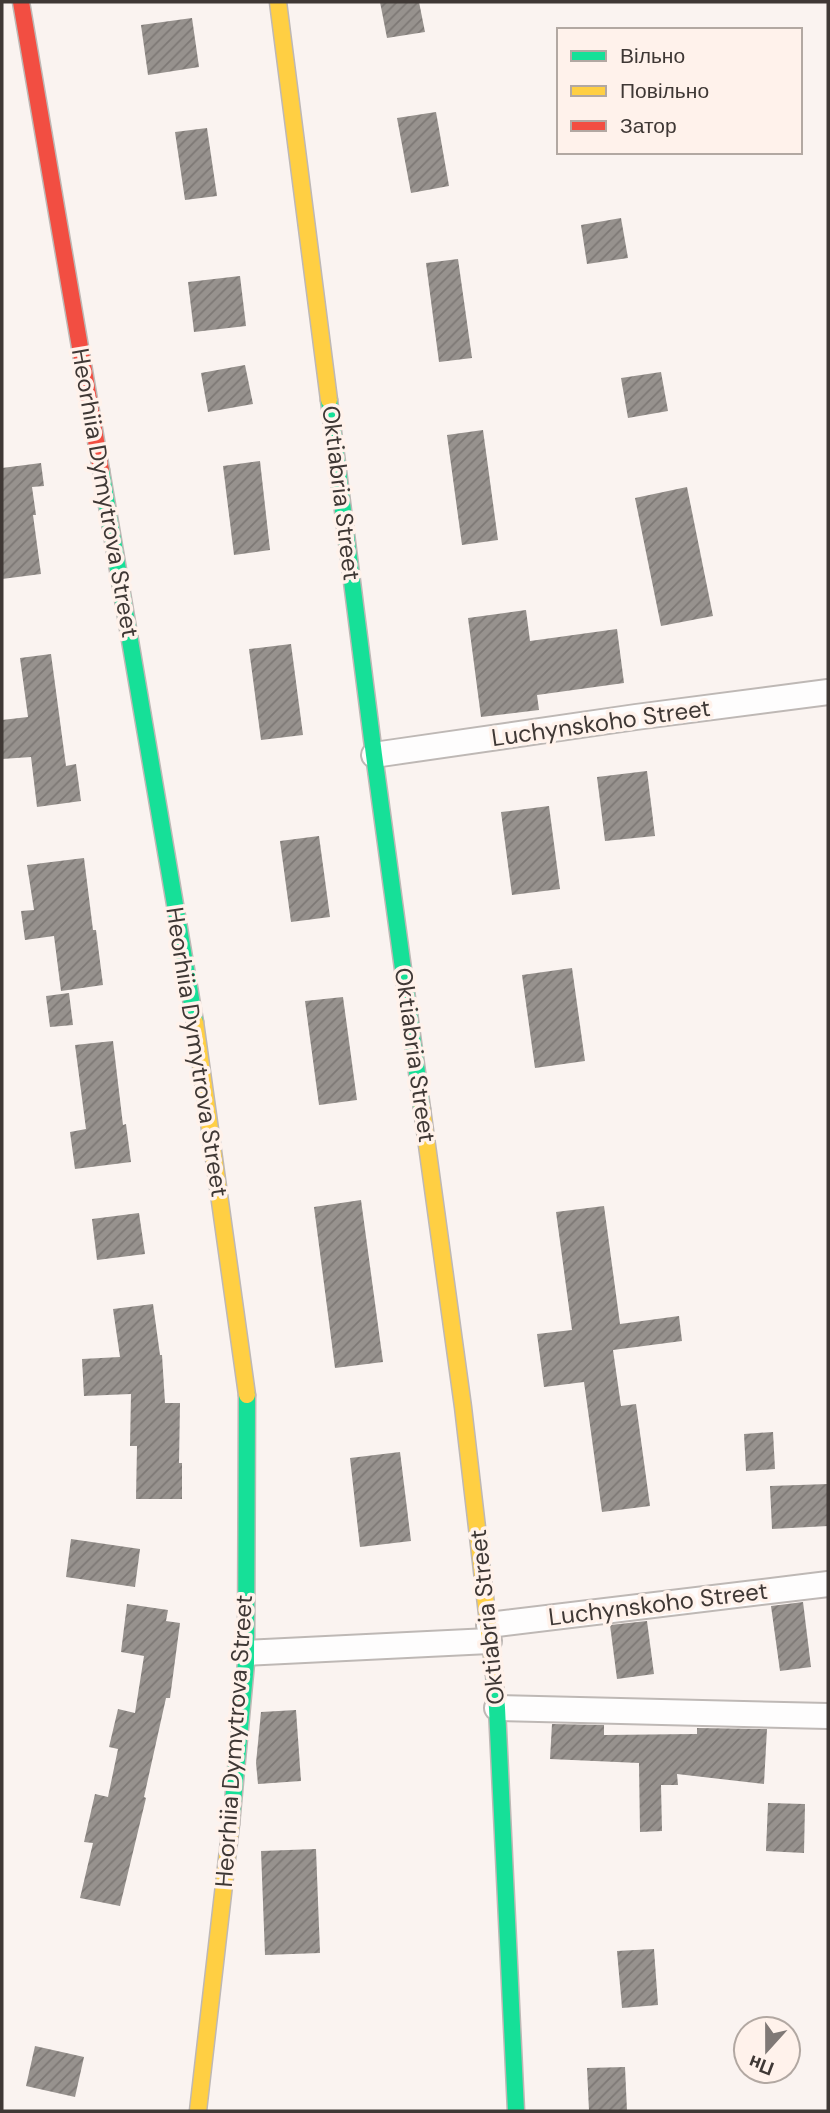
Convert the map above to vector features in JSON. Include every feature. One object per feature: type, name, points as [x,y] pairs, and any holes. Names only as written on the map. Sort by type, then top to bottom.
[{"type":"street","name":"Heorhiia Dymytrova Street","points":[[21,2],[197,1031],[248,1402],[246,1653],[233,1807],[198,2111]]},
{"type":"street","name":"Oktiabria Street","points":[[278,2],[374,755],[463,1407],[489,1633],[497,1708],[516,2111]]},
{"type":"street","name":"Luchynskoho Street","points":[[374,755],[828,692]]},
{"type":"street","name":"Luchynskoho Street","points":[[246,1653],[489,1633],[828,1584]]},
{"type":"street","points":[[497,1708],[828,1716]]},
{"type":"building","points":[[380,2],[419,2],[425,32],[387,38]]},
{"type":"building","points":[[192,18],[199,67],[148,75],[141,25]]},
{"type":"building","points":[[436,112],[449,186],[411,193],[397,118]]},
{"type":"building","points":[[207,128],[217,196],[185,200],[175,132]]},
{"type":"building","points":[[621,218],[628,258],[587,264],[581,225]]},
{"type":"building","points":[[458,259],[472,358],[439,362],[426,263]]},
{"type":"building","points":[[240,276],[246,326],[194,332],[188,282]]},
{"type":"building","points":[[245,365],[253,404],[208,412],[201,373]]},
{"type":"building","points":[[661,372],[668,411],[628,418],[621,378]]},
{"type":"building","points":[[483,430],[498,540],[462,545],[447,435]]},
{"type":"building","points":[[260,461],[270,550],[234,555],[223,466]]},
{"type":"building","points":[[41,463],[44,486],[32,487],[41,574],[2,579],[2,468]]},
{"type":"building","points":[[687,487],[713,616],[661,626],[635,498]]},
{"type":"building","points":[[526,610],[530,641],[617,629],[624,683],[537,695],[539,710],[481,717],[468,618]]},
{"type":"building","points":[[291,644],[303,735],[261,740],[249,649]]},
{"type":"building","points":[[51,654],[66,766],[76,764],[81,801],[37,807],[31,757],[2,759],[2,720],[28,717],[20,658]]},
{"type":"building","points":[[647,771],[655,836],[605,841],[597,777]]},
{"type":"building","points":[[549,806],[560,889],[512,895],[501,812]]},
{"type":"building","points":[[319,836],[330,917],[291,922],[280,841]]},
{"type":"building","points":[[84,858],[103,985],[61,991],[54,936],[25,940],[21,911],[34,910],[27,865]]},
{"type":"building","points":[[572,968],[585,1061],[535,1068],[522,975]]},
{"type":"building","points":[[69,993],[73,1025],[50,1027],[46,996]]},
{"type":"building","points":[[343,997],[357,1100],[319,1105],[305,1001]]},
{"type":"building","points":[[113,1041],[123,1125],[126,1124],[131,1162],[75,1169],[70,1132],[86,1129],[75,1045]]},
{"type":"building","points":[[361,1200],[383,1362],[335,1368],[314,1207]]},
{"type":"building","points":[[604,1206],[620,1324],[679,1316],[682,1341],[613,1350],[621,1406],[636,1404],[650,1506],[602,1512],[584,1382],[544,1387],[537,1334],[572,1330],[556,1212]]},
{"type":"building","points":[[139,1213],[145,1254],[97,1260],[92,1219]]},
{"type":"building","points":[[153,1304],[162,1355],[165,1403],[180,1403],[179,1463],[182,1463],[182,1499],[136,1499],[137,1446],[130,1446],[131,1394],[84,1396],[82,1359],[120,1357],[113,1309]]},
{"type":"building","points":[[773,1432],[775,1469],[746,1471],[744,1434]]},
{"type":"building","points":[[400,1452],[411,1541],[360,1547],[350,1458]]},
{"type":"building","points":[[828,1484],[828,1526],[772,1529],[770,1486]]},
{"type":"building","points":[[71,1539],[140,1549],[135,1587],[66,1577]]},
{"type":"building","points":[[803,1602],[811,1667],[780,1671],[771,1606]]},
{"type":"building","points":[[127,1604],[168,1610],[166,1621],[180,1623],[170,1698],[166,1698],[120,1906],[80,1898],[93,1843],[84,1842],[95,1794],[108,1797],[118,1749],[109,1747],[118,1709],[135,1713],[144,1656],[121,1652]]},
{"type":"building","points":[[647,1621],[654,1674],[617,1679],[610,1625]]},
{"type":"building","points":[[296,1710],[301,1781],[258,1784],[256,1763],[261,1712]]},
{"type":"building","points":[[552,1724],[604,1725],[604,1735],[697,1734],[697,1728],[767,1729],[764,1784],[677,1774],[678,1785],[661,1785],[662,1831],[640,1832],[639,1763],[550,1759]]},
{"type":"building","points":[[768,1803],[805,1804],[804,1853],[766,1851]]},
{"type":"building","points":[[316,1849],[320,1953],[265,1955],[261,1851]]},
{"type":"building","points":[[654,1949],[658,2005],[622,2008],[617,1951]]},
{"type":"building","points":[[35,2046],[84,2057],[75,2097],[26,2086]]},
{"type":"building","points":[[625,2067],[627,2111],[589,2111],[587,2068]]},
{"type":"traffic: fast","points":[[329,400],[422,1109]]},
{"type":"traffic: fast","points":[[101,470],[195,1022]]},
{"type":"traffic: fast","points":[[231,1824],[246,1663],[247,1395]]},
{"type":"traffic: fast","points":[[494,1674],[516,2111]]},
{"type":"traffic: slow","points":[[278,2],[329,400]]},
{"type":"traffic: slow","points":[[195,1022],[247,1395]]},
{"type":"traffic: slow","points":[[422,1109],[463,1407],[494,1674]]},
{"type":"traffic: slow","points":[[198,2111],[231,1824]]},
{"type":"traffic: jam","points":[[21,2],[101,470]]}]
